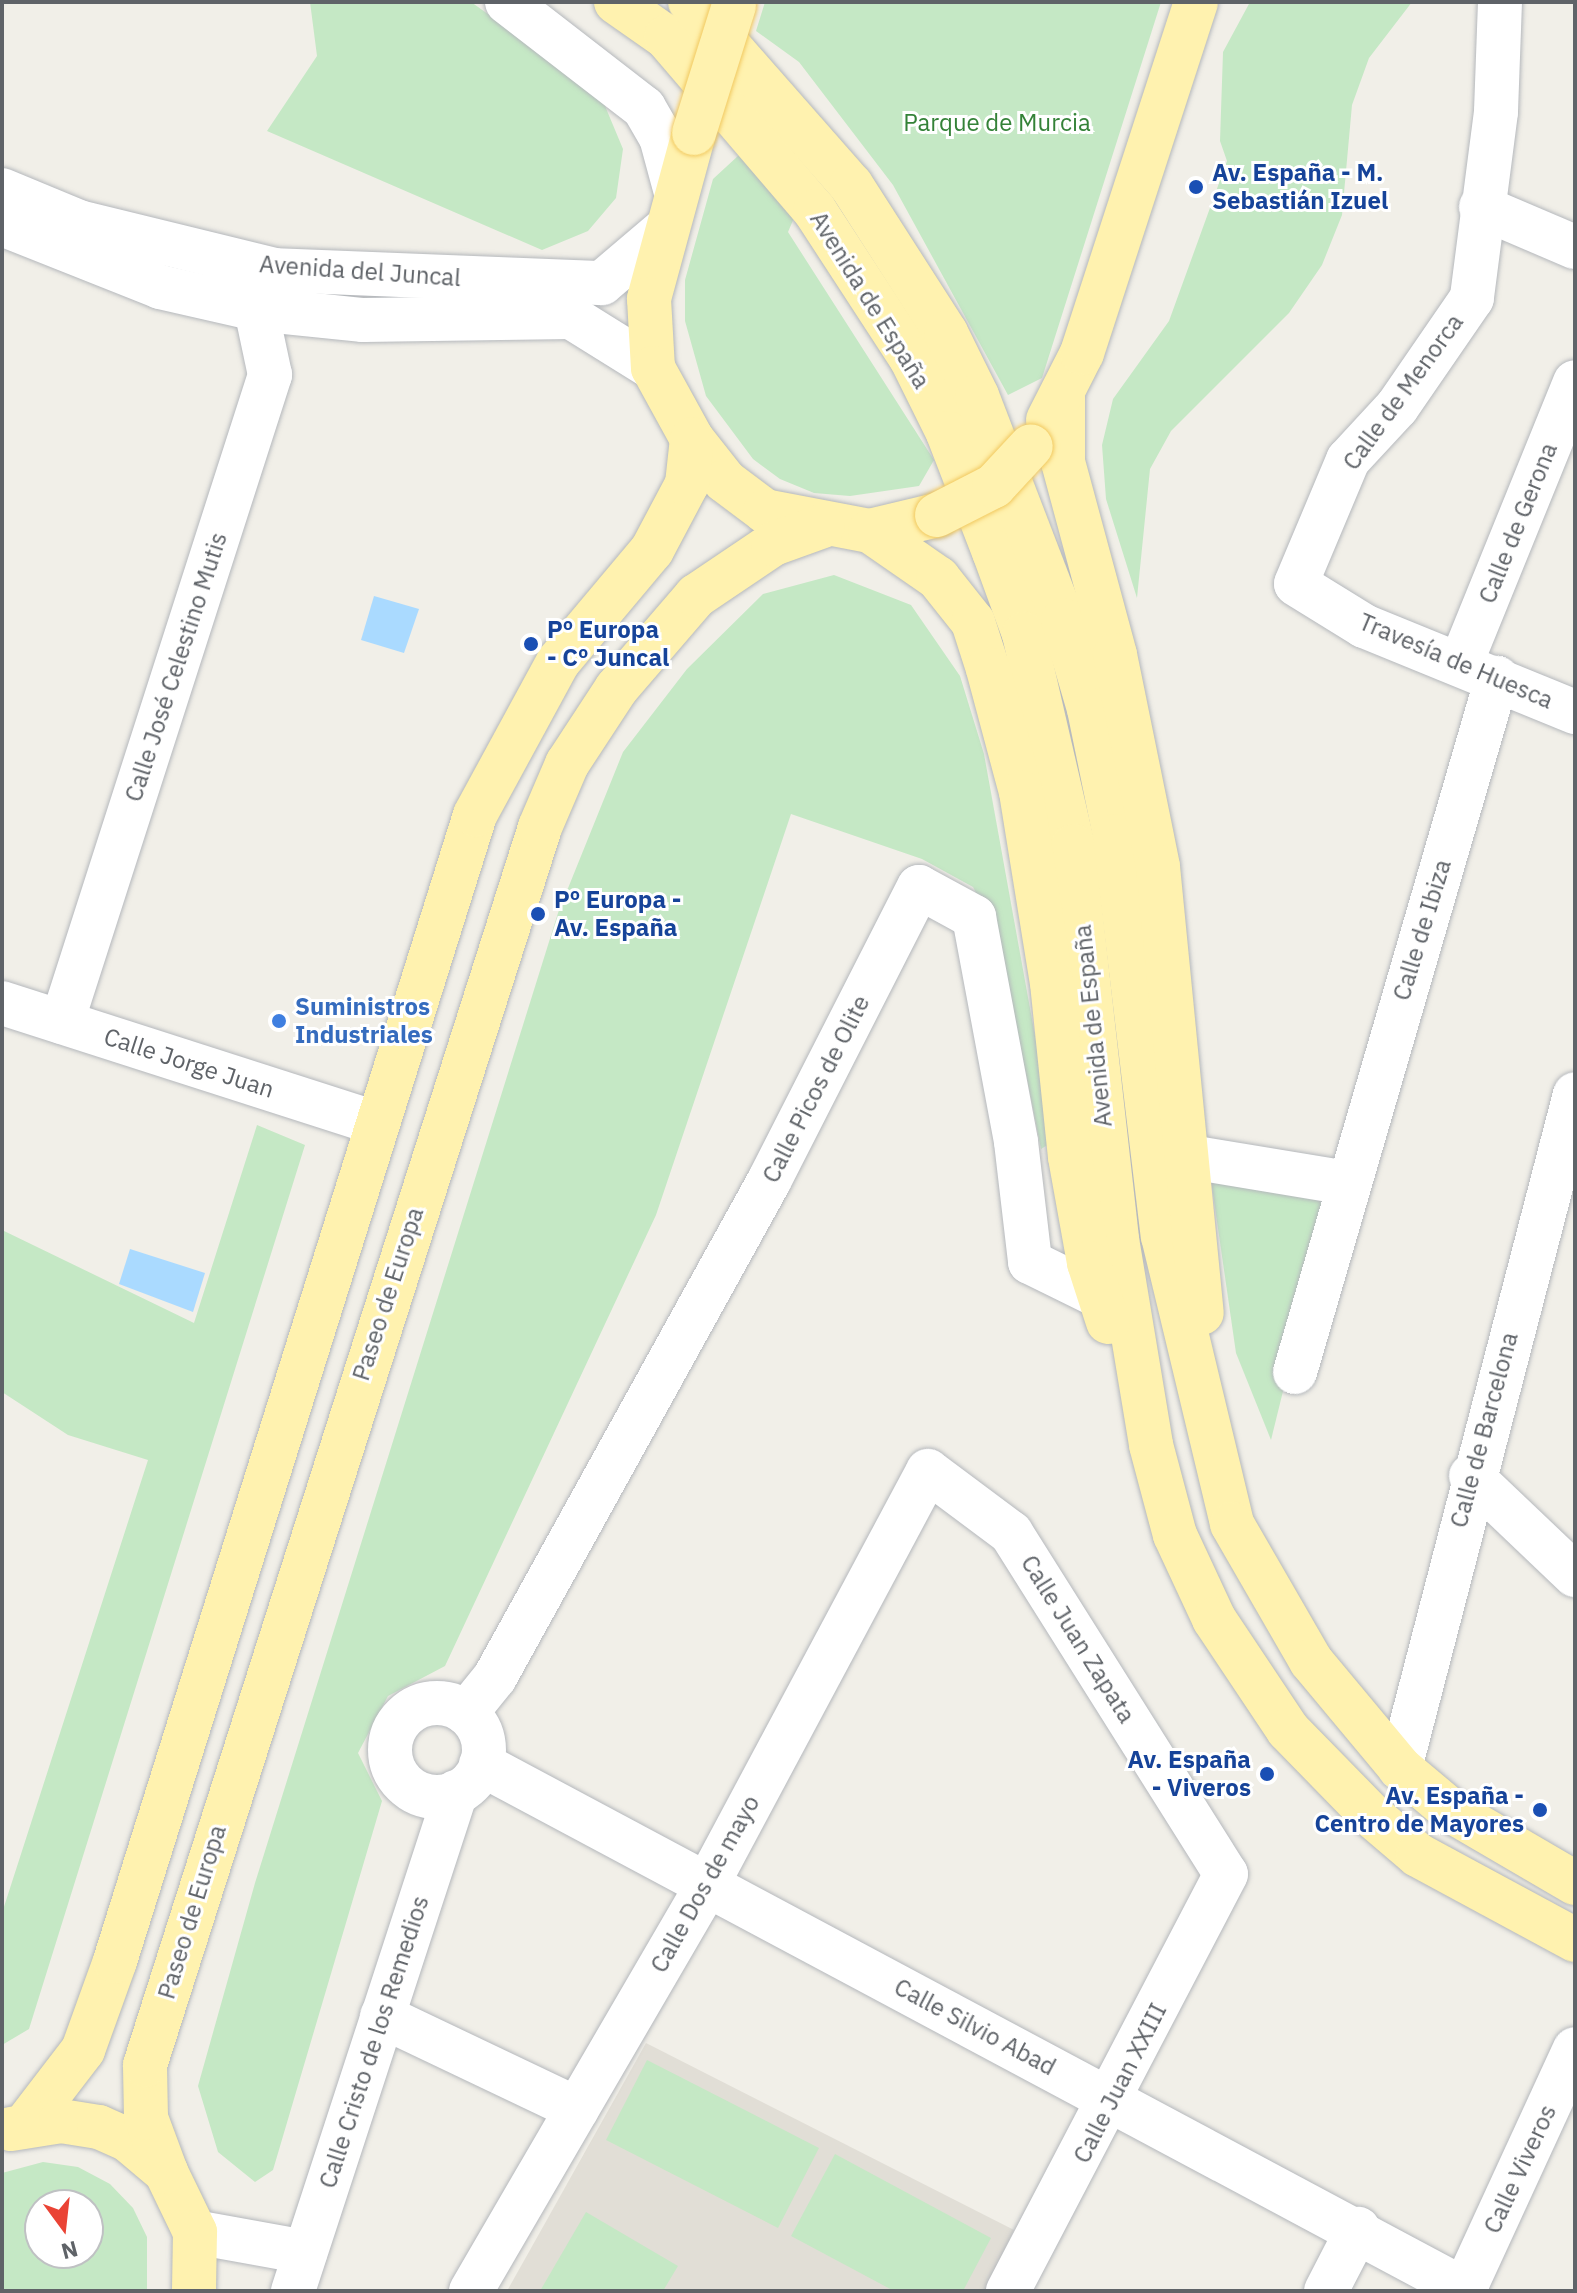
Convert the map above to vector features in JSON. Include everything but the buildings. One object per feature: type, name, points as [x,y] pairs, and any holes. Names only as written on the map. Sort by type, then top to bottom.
[{"type":"main road","points":[[616,2],[678,20]]},
{"type":"main road","points":[[734,3],[663,231],[649,299],[653,368],[692,439],[725,481],[765,511],[823,526],[870,531],[937,515],[994,486],[1031,446],[1063,397],[1196,2]]},
{"type":"main road","name":"Avenida de España","points":[[678,20],[851,185],[910,273],[977,396],[1031,532],[1089,709],[1115,836],[1163,1236],[1232,1524],[1268,1593],[1332,1691],[1400,1768],[1450,1810],[1575,1883]]},
{"type":"main road","name":"Avenida de España","points":[[678,20],[872,294],[948,433],[1024,634],[1073,846],[1117,1239],[1151,1445],[1175,1535],[1214,1619],[1288,1730],[1418,1855],[1575,1940]]},
{"type":"main road","points":[[1063,397],[1063,462],[1115,655],[1158,867],[1190,1157],[1205,1407]]},
{"type":"main road","points":[[15,2128],[83,2050],[115,1961],[475,815],[558,662],[652,550],[687,484],[692,439]]},
{"type":"main road","name":"Paseo de Europa","points":[[195,2232],[166,2172],[146,2118],[145,2065],[540,827],[567,764],[616,689],[696,596],[773,544],[823,526]]},
{"type":"main road","points":[[870,531],[938,578],[973,622],[988,669],[1021,792],[1052,983],[1070,1157],[1099,1296],[1151,1445]]},
{"type":"main road","points":[[15,2128],[99,2127],[128,2140],[166,2172]]},
{"type":"main road","points":[[194,2291],[195,2232]]},
{"type":"street","points":[[507,2],[644,108],[661,137],[675,189]]},
{"type":"street","name":"Calle de Menorca","points":[[1296,584],[1348,460],[1397,407],[1472,298],[1481,207],[1496,112],[1500,2]]},
{"type":"street","name":"Avenida del Juncal","points":[[2,190],[79,222],[274,270],[602,283],[663,231]]},
{"type":"street","points":[[1481,207],[1575,247]]},
{"type":"street","name":"Avenida del Juncal","points":[[2,224],[160,287],[256,309],[363,320],[571,317],[653,368]]},
{"type":"street","name":"Calle José Celestino Mutis","points":[[62,1022],[270,375],[256,309]]},
{"type":"street","name":"Calle de Gerona","points":[[1479,671],[1575,382]]},
{"type":"street","name":"Travesía de Huesca","points":[[1296,584],[1364,626],[1575,712]]},
{"type":"street","name":"Calle de Ibiza","points":[[1295,1372],[1479,671]]},
{"type":"street","name":"Calle Picos de Olite","points":[[466,1713],[495,1677],[769,1181],[919,887],[974,917],[1016,1142],[1030,1262],[1099,1296]]},
{"type":"street","name":"Calle Jorge Juan","points":[[2,1003],[376,1123]]},
{"type":"street","name":"Calle de Barcelona","points":[[1400,1768],[1471,1476],[1575,1094]]},
{"type":"street","points":[[1190,1157],[1347,1183]]},
{"type":"street","name":"Calle Juan Zapata","points":[[928,1471],[1011,1533],[1226,1874]]},
{"type":"street","name":"Calle Dos de mayo","points":[[471,2291],[708,1883],[928,1471]]},
{"type":"street","points":[[1471,1476],[1575,1575]]},
{"type":"street","points":[[436,1702],[466,1713],[480,1732],[468,1778],[428,1796],[413,1790],[393,1767],[389,1751],[396,1728],[412,1710],[436,1702]]},
{"type":"street","name":"Calle Silvio Abad","points":[[468,1778],[708,1883],[1112,2102],[1358,2229],[1466,2290]]},
{"type":"street","name":"Calle Cristo de los Remedios","points":[[299,2271],[382,2016],[468,1778]]},
{"type":"street","name":"Calle Juan XXIII","points":[[1008,2291],[1112,2102],[1226,1874]]},
{"type":"street","points":[[382,2016],[577,2109]]},
{"type":"street","name":"Calle Viveros","points":[[1466,2290],[1575,2049]]},
{"type":"street","points":[[1326,2291],[1358,2229]]},
{"type":"street","points":[[195,2232],[299,2271]]},
{"type":"shaded area","points":[[646,2043],[1014,2230],[985,2291],[507,2291]]},
{"type":"green space","points":[[310,2],[471,2],[600,94],[623,149],[616,198],[588,231],[542,250],[267,131],[317,56]]},
{"type":"green space","name":"Parque de Murcia","points":[[765,2],[1161,2],[1042,378],[1008,395],[893,185],[799,62],[756,31]]},
{"type":"green space","points":[[1250,2],[1412,2],[1369,58],[1352,105],[1342,215],[1322,265],[1289,313],[1171,431],[1150,469],[1137,598],[1106,499],[1102,445],[1113,399],[1169,321],[1227,161],[1220,141],[1223,52]]},
{"type":"green space","points":[[739,155],[794,218],[788,232],[934,460],[919,486],[850,496],[814,493],[780,479],[753,459],[706,396],[685,321],[685,280],[713,179]]},
{"type":"green space","points":[[834,575],[911,605],[960,676],[984,754],[1054,1141],[1041,1149],[998,935],[973,887],[922,859],[791,814],[656,1215],[445,1666],[388,1696],[358,1753],[382,1801],[273,2170],[255,2182],[218,2152],[198,2086],[255,1883],[558,913],[623,752],[687,669],[763,594]]},
{"type":"green space","points":[[257,1125],[305,1145],[29,2029],[2,2045],[2,1913],[148,1460],[68,1435],[2,1392],[2,1230],[194,1323]]},
{"type":"green space","points":[[1211,1180],[1330,1200],[1271,1440],[1236,1353]]},
{"type":"green space","points":[[647,2060],[819,2148],[778,2228],[606,2140]]},
{"type":"green space","points":[[835,2154],[991,2238],[963,2291],[894,2291],[791,2236]]},
{"type":"green space","points":[[43,2162],[78,2167],[110,2184],[133,2208],[147,2237],[147,2291],[2,2291],[2,2173]]},
{"type":"green space","points":[[586,2212],[678,2266],[663,2291],[540,2291]]},
{"type":"water","points":[[374,596],[419,609],[404,653],[361,640]]},
{"type":"water","points":[[130,1249],[205,1273],[193,1312],[119,1284]]},
{"type":"place","name":"Av. España - M. Sebastián Izuel","points":[[1196,187]]},
{"type":"place","name":"Pº Europa - Cº Juncal","points":[[531,644]]},
{"type":"place","name":"Pº Europa - Av. España","points":[[538,914]]},
{"type":"place","name":"Suministros Industriales","points":[[279,1021]]},
{"type":"place","name":"Av. España - Viveros","points":[[1267,1774]]},
{"type":"place","name":"Av. España - Centro de Mayores","points":[[1540,1810]]}]
